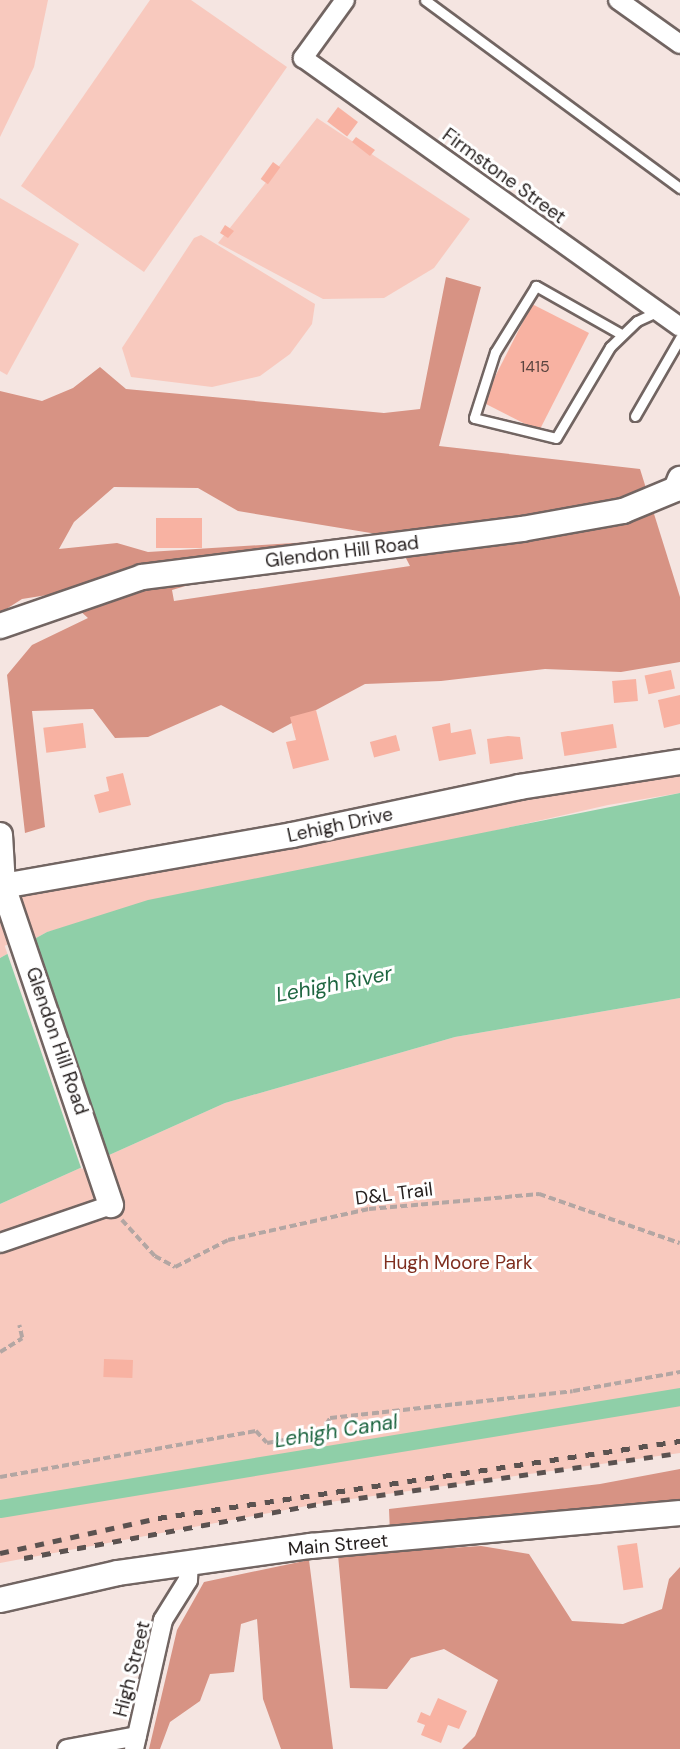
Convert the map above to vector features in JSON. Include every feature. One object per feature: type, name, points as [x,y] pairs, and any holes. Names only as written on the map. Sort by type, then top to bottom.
[{"type":"street","name":"Firmstone Street","points":[[345,0],[303,58],[680,327]]},
{"type":"street","points":[[618,0],[680,44]]},
{"type":"street","name":"Glendon Hill Road","points":[[0,626],[142,576],[522,529],[623,511],[676,489],[680,479]]},
{"type":"street","name":"Lehigh Drive","points":[[2,886],[292,835],[519,787],[680,762]]},
{"type":"street","name":"Glendon Hill Road","points":[[0,835],[2,886],[104,1178],[111,1205]]},
{"type":"street","points":[[0,1243],[111,1205]]},
{"type":"street","name":"Main Street","points":[[0,1600],[189,1562],[311,1546],[680,1513]]},
{"type":"street","name":"High Street","points":[[135,1743],[163,1620],[188,1580],[189,1562]]},
{"type":"street","points":[[67,1749],[135,1743]]},
{"type":"lane","points":[[425,0],[680,188]]},
{"type":"lane","points":[[621,334],[536,286],[495,352],[474,418],[556,438],[621,334],[657,311]]},
{"type":"lane","points":[[635,416],[680,338]]},
{"type":"path","name":"D&L Trail","points":[[128,1227],[155,1256],[175,1267],[228,1240],[369,1209],[539,1194],[680,1243]]},
{"type":"path","points":[[0,1352],[22,1338],[19,1325]]},
{"type":"path","points":[[0,1477],[256,1431],[267,1443],[320,1434],[330,1418],[573,1391],[680,1372]]},
{"type":"green space","points":[[0,0],[48,0],[34,67],[0,137]]},
{"type":"green space","points":[[150,0],[191,0],[287,67],[144,272],[21,186]]},
{"type":"green space","points":[[317,118],[470,219],[434,268],[384,298],[323,299],[218,243]]},
{"type":"green space","points":[[0,198],[79,244],[7,375],[0,371]]},
{"type":"green space","points":[[201,235],[315,304],[312,324],[290,354],[260,376],[212,387],[131,377],[122,348],[194,238]]},
{"type":"green space","points":[[680,762],[680,793],[608,805],[47,932],[0,958],[0,886]]},
{"type":"green space","name":"Hugh Moore Park","points":[[680,998],[680,1453],[323,1503],[0,1563],[0,1204],[225,1103],[455,1037]]},
{"type":"shaded area","points":[[446,277],[481,287],[439,446],[640,469],[680,597],[680,662],[621,672],[545,669],[441,681],[365,684],[273,733],[221,705],[148,737],[115,738],[93,709],[32,711],[45,827],[25,833],[7,675],[32,645],[88,618],[60,593],[22,599],[0,613],[0,391],[42,401],[73,388],[100,367],[126,389],[384,413],[420,409]],"holes":[[[114,487],[198,488],[238,511],[395,537],[410,566],[174,601],[172,590],[199,582],[329,565],[325,541],[148,552],[117,543],[59,549],[74,522]]]},
{"type":"shaded area","points":[[680,1469],[680,1502],[390,1533],[389,1509],[600,1484]]},
{"type":"shaded area","points":[[481,1546],[529,1554],[572,1621],[623,1624],[662,1609],[669,1579],[680,1567],[680,1749],[462,1749],[475,1736],[498,1680],[444,1649],[411,1658],[387,1689],[350,1688],[338,1555]]},
{"type":"shaded area","points":[[309,1560],[333,1749],[281,1749],[263,1699],[257,1619],[241,1624],[234,1672],[210,1674],[200,1701],[170,1722],[160,1749],[149,1749],[177,1630],[204,1582]]},
{"type":"water","name":"Lehigh River","points":[[680,793],[680,998],[455,1037],[225,1103],[0,1204],[0,958],[47,932],[148,900]]},
{"type":"pier","points":[[33,936],[110,1159],[81,1169],[5,946]]},
{"type":"building","points":[[338,107],[358,122],[347,136],[327,121]]},
{"type":"building","points":[[356,137],[375,150],[370,156],[352,142]]},
{"type":"building","points":[[273,162],[280,167],[268,184],[261,179]]},
{"type":"building","points":[[225,225],[234,231],[228,238],[220,233]]},
{"type":"building","points":[[532,304],[589,333],[539,431],[482,402]]},
{"type":"building","points":[[156,518],[202,518],[202,548],[156,548]]},
{"type":"building","points":[[671,670],[675,689],[649,694],[645,676]]},
{"type":"building","points":[[636,679],[638,701],[614,703],[612,681]]},
{"type":"building","points":[[680,695],[680,724],[664,728],[658,700]]},
{"type":"building","points":[[316,710],[329,760],[293,769],[286,742],[296,740],[290,717]]},
{"type":"building","points":[[83,723],[86,748],[46,753],[43,728]]},
{"type":"building","points":[[450,723],[451,733],[471,729],[476,754],[439,761],[432,727]]},
{"type":"building","points":[[613,724],[617,748],[564,756],[561,732]]},
{"type":"building","points":[[396,735],[400,750],[374,757],[370,742]]},
{"type":"building","points":[[520,737],[523,759],[490,764],[487,739]]},
{"type":"building","points":[[123,773],[131,805],[99,813],[94,795],[109,791],[106,777]]},
{"type":"building","points":[[104,1359],[133,1360],[132,1378],[103,1377]]},
{"type":"building","points":[[637,1543],[643,1588],[623,1590],[617,1546]]},
{"type":"building","points":[[438,1698],[467,1711],[459,1729],[448,1725],[441,1743],[421,1735],[425,1725],[417,1722],[421,1712],[430,1716]]},
{"type":"waterway","name":"Lehigh Canal","points":[[0,1509],[680,1397]]},
{"type":"railway","points":[[0,1553],[158,1518],[680,1441]]},
{"type":"railway","points":[[24,1558],[323,1503],[680,1453]]}]
